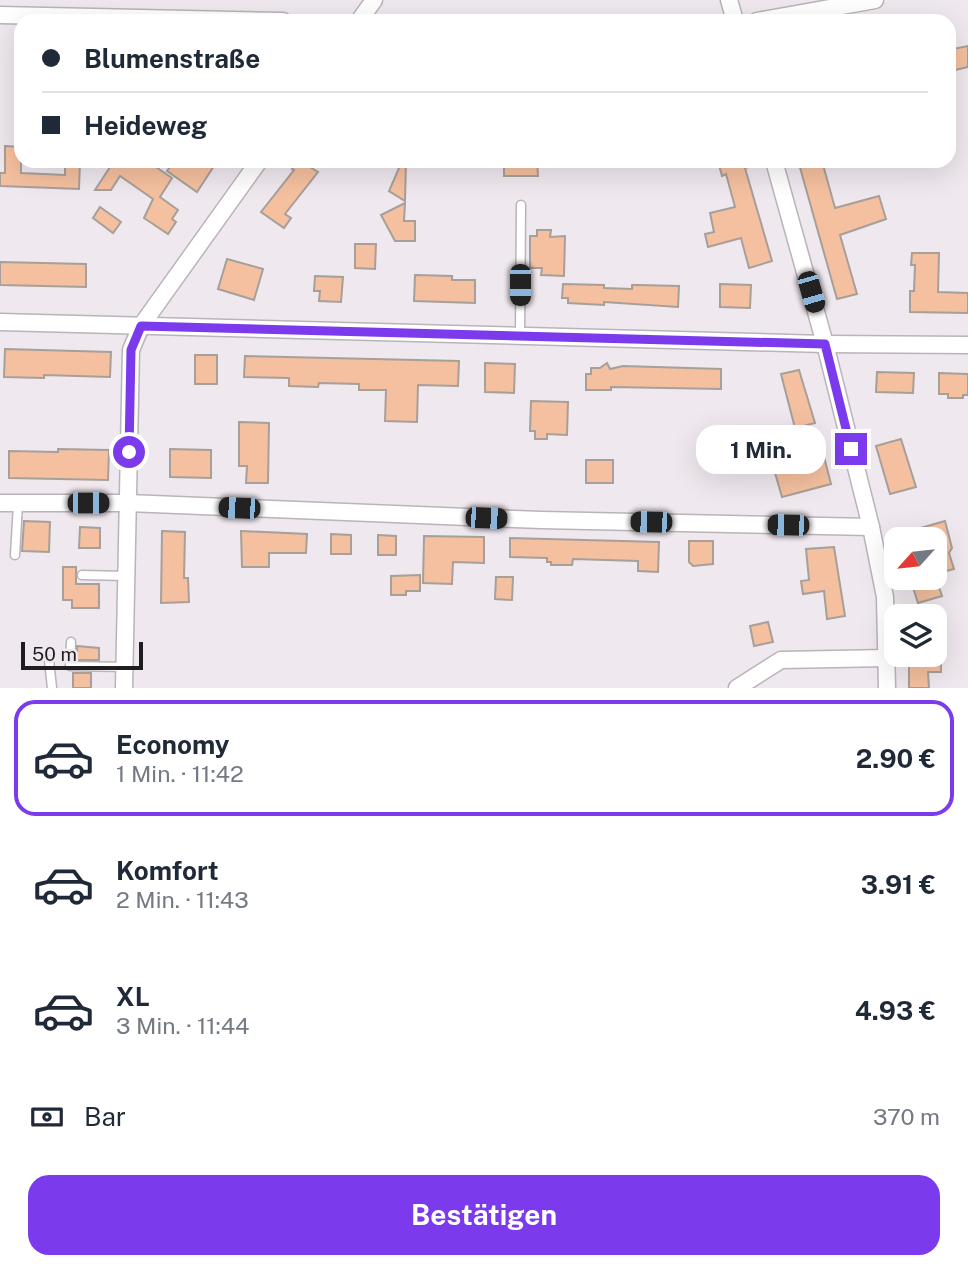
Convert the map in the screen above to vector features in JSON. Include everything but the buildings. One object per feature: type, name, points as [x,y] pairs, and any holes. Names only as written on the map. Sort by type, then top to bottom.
[{"type":"street","points":[[796,14],[874,0]]},
{"type":"street","points":[[124,688],[131,350],[141,326],[254,168]]},
{"type":"street","points":[[776,168],[825,344],[870,527],[885,604]]},
{"type":"street","points":[[0,323],[825,344],[968,345]]},
{"type":"street","points":[[0,503],[128,503],[541,520],[870,527]]},
{"type":"street","points":[[737,688],[781,660],[884,658]]},
{"type":"street","points":[[887,667],[887,688]]},
{"type":"lane","points":[[520,335],[521,205]]},
{"type":"lane","points":[[15,555],[18,503]]},
{"type":"lane","points":[[82,575],[126,576]]},
{"type":"lane","points":[[71,642],[70,666],[125,667]]},
{"type":"lane","points":[[49,660],[52,688]]},
{"type":"route","points":[[129,452],[131,350],[141,326],[825,344],[851,449]]}]
